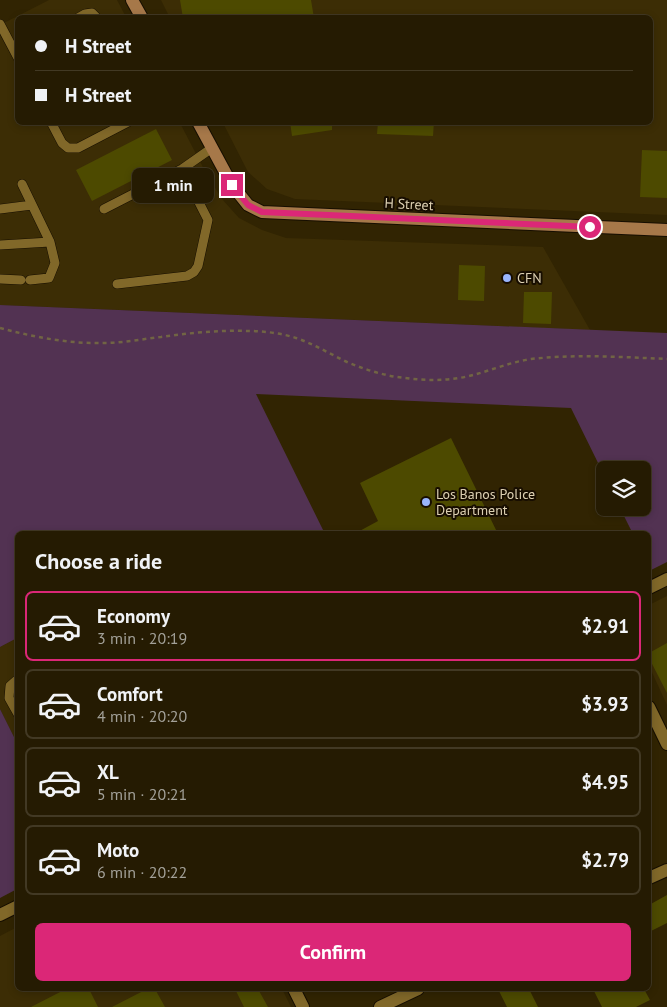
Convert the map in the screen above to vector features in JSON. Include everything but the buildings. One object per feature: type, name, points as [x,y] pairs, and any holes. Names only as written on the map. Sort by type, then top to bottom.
[{"type":"street","points":[[132,0],[140,15]]},
{"type":"street","name":"H Street","points":[[200,125],[232,185],[248,205],[262,212],[667,230]]},
{"type":"street","points":[[651,587],[667,579]]},
{"type":"street","points":[[651,711],[667,744]]},
{"type":"street","points":[[651,877],[667,870]]},
{"type":"street","points":[[0,915],[15,908]]},
{"type":"street","points":[[295,991],[303,1007]]},
{"type":"street","points":[[380,1007],[414,991]]},
{"type":"lane","points":[[0,24],[15,50]]},
{"type":"lane","points":[[52,125],[62,144],[68,148],[78,148],[122,125]]},
{"type":"lane","points":[[104,208],[182,169],[212,148]]},
{"type":"lane","points":[[117,284],[187,276],[194,272],[198,266],[208,220],[182,169]]},
{"type":"lane","points":[[0,279],[26,280],[49,278],[55,263],[50,242],[22,184]]},
{"type":"lane","points":[[0,209],[32,205]]},
{"type":"lane","points":[[0,245],[50,242]]},
{"type":"lane","points":[[15,682],[10,686],[9,698],[15,709]]},
{"type":"path","points":[[0,328],[50,339],[82,343],[131,341],[230,330],[267,333],[295,338],[370,371],[388,376],[426,380],[449,380],[529,360],[554,357],[583,356],[667,359]]},
{"type":"shaded area","points":[[49,0],[117,0],[125,15],[20,15]]},
{"type":"shaded area","points":[[161,0],[667,0],[667,215],[295,199],[267,189],[248,172],[224,125],[653,125],[653,15],[168,15]]},
{"type":"shaded area","points":[[15,17],[15,125],[181,125],[222,199],[239,218],[262,230],[286,238],[543,247],[590,330],[0,305],[0,25]]},
{"type":"shaded area","points":[[0,305],[667,333],[667,562],[651,570],[651,531],[632,531],[624,516],[651,516],[651,461],[597,461],[571,408],[256,394],[324,531],[15,531],[15,639],[0,647]]},
{"type":"shaded area","points":[[667,596],[667,705],[651,670],[651,604]]},
{"type":"shaded area","points":[[15,639],[15,739],[0,709],[0,647]]},
{"type":"shaded area","points":[[0,709],[15,739],[15,890],[0,898]]},
{"type":"shaded area","points":[[15,928],[15,991],[283,991],[291,1007],[0,1007],[0,936]]},
{"type":"place","name":"CFN","points":[[507,278]]},
{"type":"place","name":"Los Banos Police Department","points":[[426,502]]},
{"type":"route","points":[[232,185],[248,205],[262,212],[590,227]]}]
